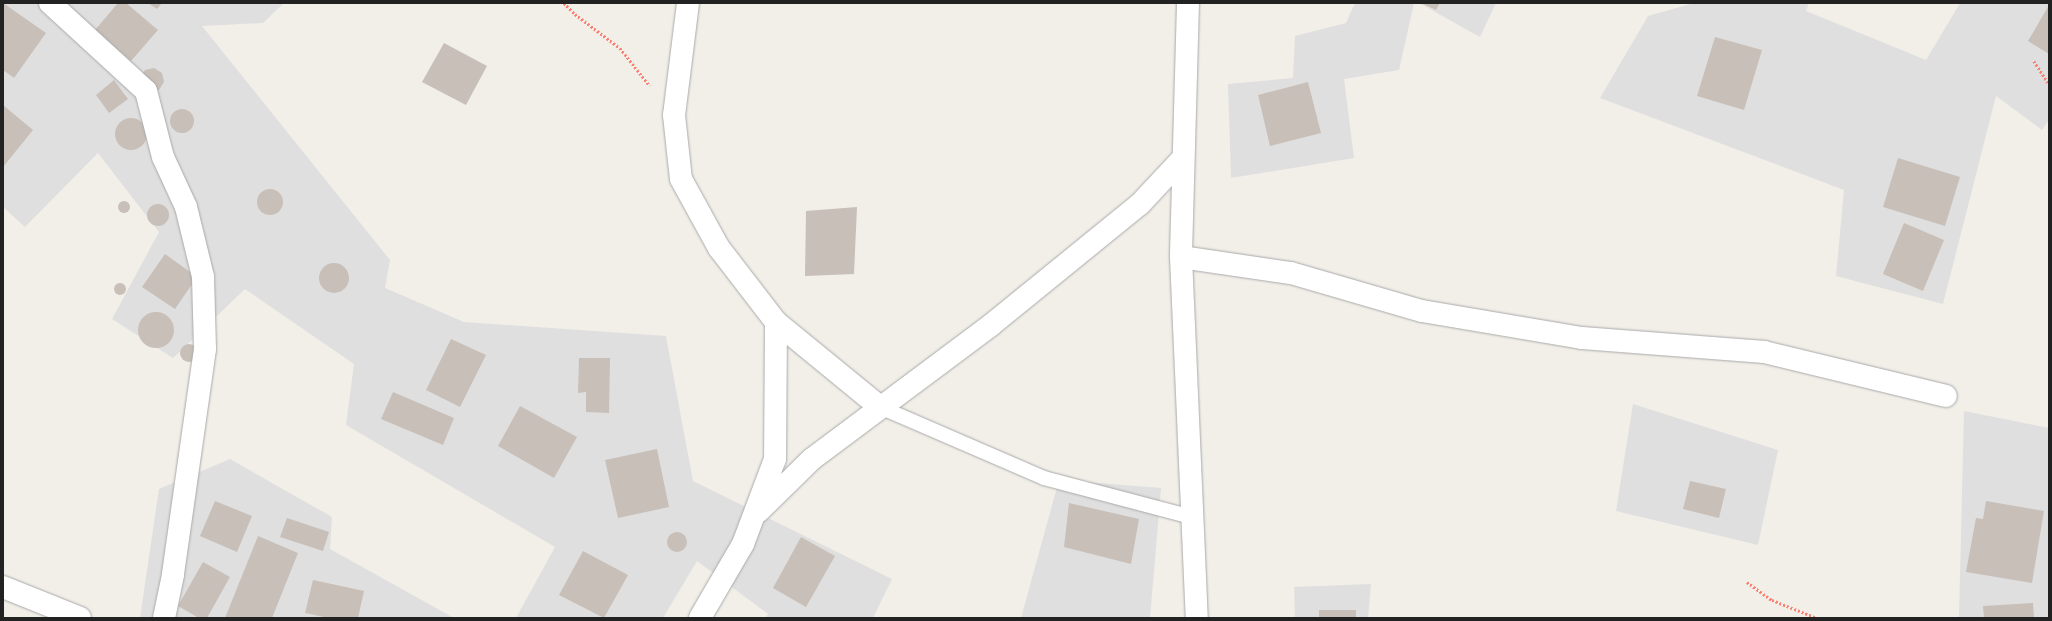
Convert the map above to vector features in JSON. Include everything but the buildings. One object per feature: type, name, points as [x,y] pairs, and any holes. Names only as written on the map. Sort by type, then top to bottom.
[{"type":"street","points":[[50,3],[146,91],[163,158],[186,207],[203,277],[205,349],[173,575],[164,618]]},
{"type":"street","points":[[688,3],[674,115],[681,179],[718,248],[776,322],[880,407]]},
{"type":"street","points":[[1188,3],[1181,257],[1196,618]]},
{"type":"street","points":[[754,516],[812,459],[991,325],[1140,204],[1183,158]]},
{"type":"street","points":[[1181,257],[1291,273],[1422,311],[1582,338],[1764,352],[1946,396]]},
{"type":"street","points":[[700,618],[743,544],[775,459],[776,322]]},
{"type":"street","points":[[3,587],[80,618]]},
{"type":"lane","points":[[880,407],[1044,478],[1192,518]]},
{"type":"path","points":[[564,3],[575,14],[620,48],[674,115]]},
{"type":"path","points":[[2034,61],[2049,84]]},
{"type":"path","points":[[1747,582],[1772,600],[1817,618]]},
{"type":"shaded area","points":[[3,3],[284,3],[263,23],[202,26],[390,260],[385,288],[464,322],[666,336],[693,481],[892,579],[873,618],[766,618],[768,614],[697,561],[663,618],[516,618],[555,547],[346,425],[354,364],[245,289],[173,358],[112,319],[159,232],[98,153],[25,227],[3,207]]},
{"type":"shaded area","points":[[1355,3],[1414,3],[1399,70],[1344,79],[1354,158],[1231,178],[1228,84],[1293,78],[1295,36],[1346,23]]},
{"type":"shaded area","points":[[1419,3],[1496,3],[1480,37]]},
{"type":"shaded area","points":[[1694,3],[1809,3],[1806,11],[1926,60],[1960,3],[2049,3],[2049,120],[2042,130],[1996,96],[1943,304],[1836,276],[1844,190],[1600,98],[1648,16]]},
{"type":"shaded area","points":[[1633,404],[1778,450],[1758,545],[1616,511]]},
{"type":"shaded area","points":[[1964,411],[2049,428],[2049,618],[1959,618]]},
{"type":"shaded area","points":[[230,459],[332,517],[330,549],[454,618],[140,618],[159,489]]},
{"type":"shaded area","points":[[1059,480],[1161,488],[1150,618],[1021,618]]},
{"type":"shaded area","points":[[1371,584],[1368,618],[1295,618],[1294,587]]}]
